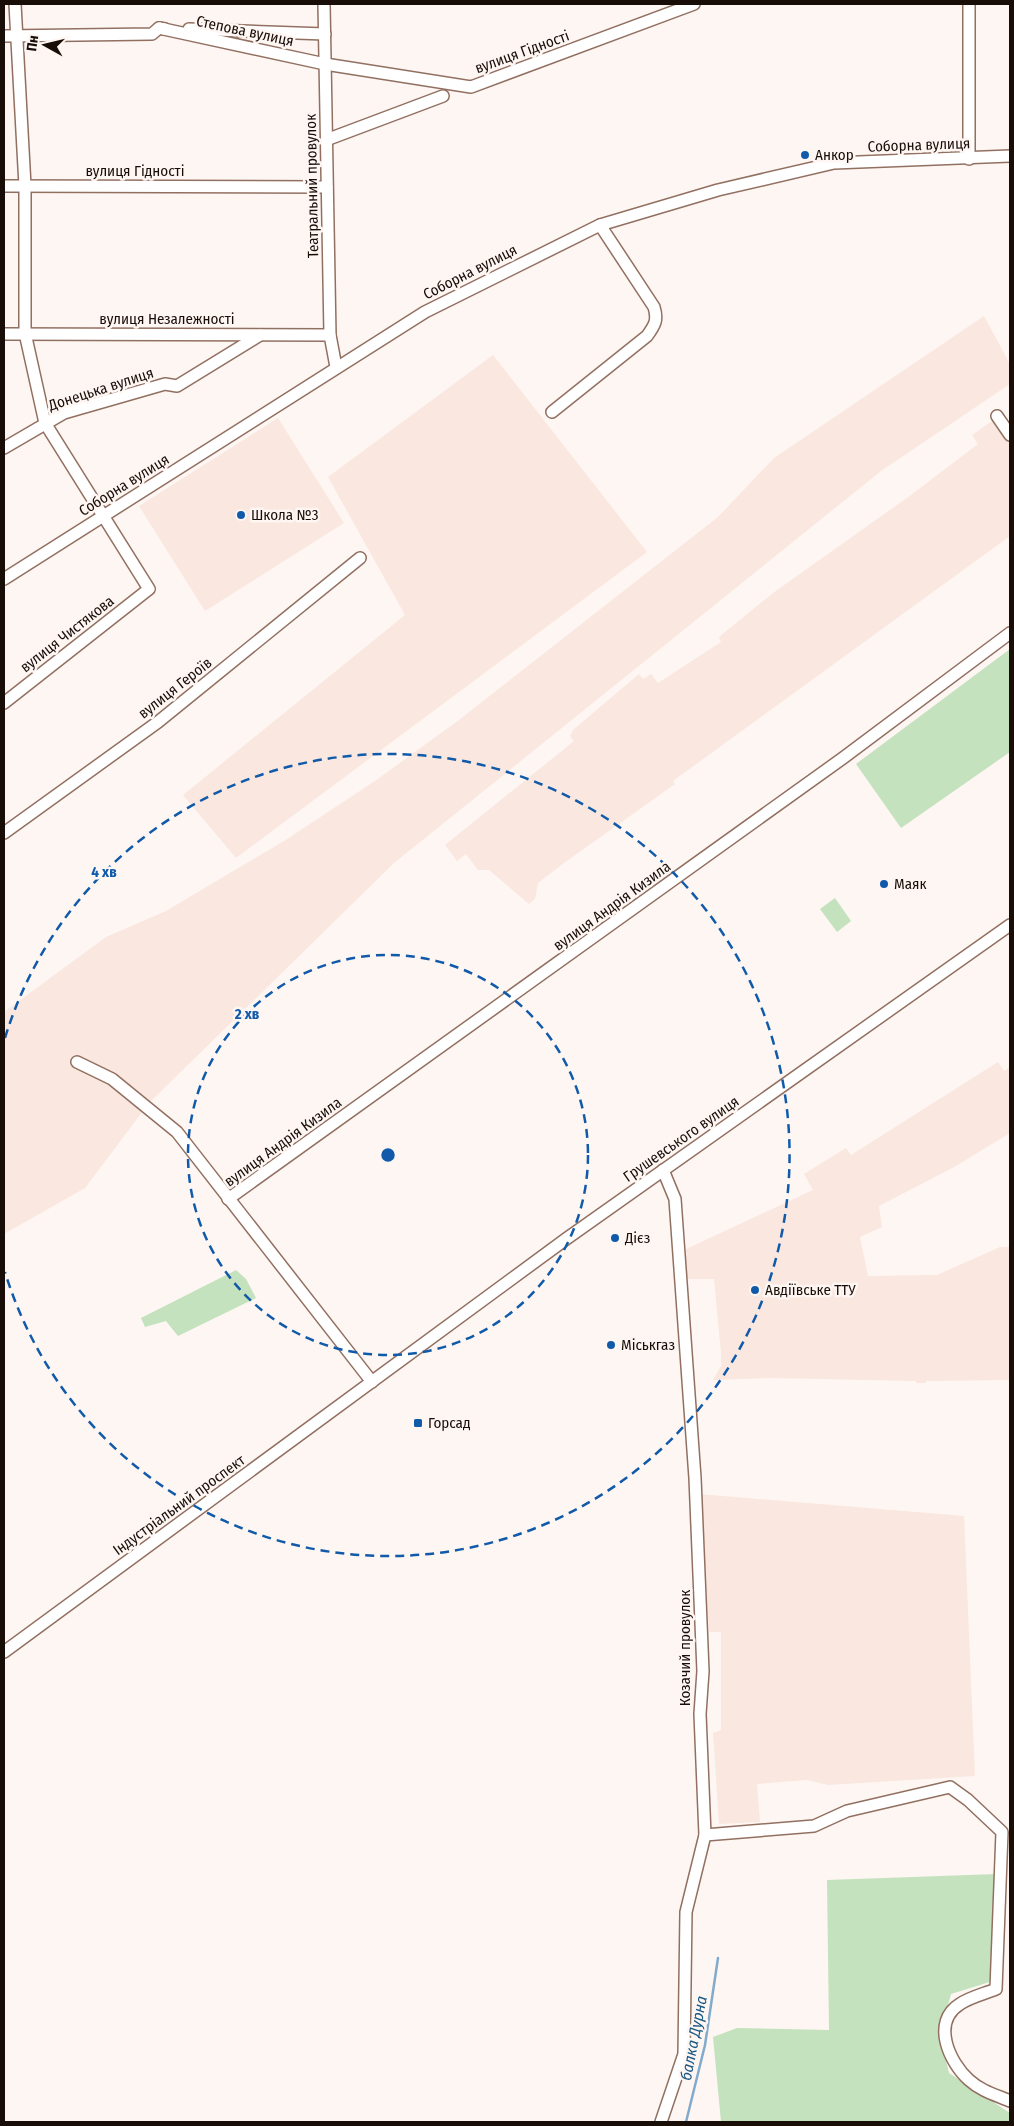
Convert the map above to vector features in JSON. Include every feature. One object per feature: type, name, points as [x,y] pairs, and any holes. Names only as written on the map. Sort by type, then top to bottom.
[{"type":"street","points":[[15,4],[25,186],[25,333],[45,423],[104,515]]},
{"type":"street","name":"Театральний провулок","points":[[326,4],[326,140],[330,335],[336,367]]},
{"type":"street","name":"вулиця Гідності","points":[[326,64],[471,87],[694,4]]},
{"type":"street","points":[[969,4],[969,158]]},
{"type":"street","name":"Степова вулиця","points":[[159,28],[326,64]]},
{"type":"street","name":"Степова вулиця","points":[[4,36],[152,34],[159,28],[325,34]]},
{"type":"street","points":[[326,140],[443,96]]},
{"type":"street","name":"Соборна вулиця","points":[[4,578],[425,312],[600,225],[718,190],[834,163],[1010,156]]},
{"type":"street","name":"вулиця Гідності","points":[[4,186],[327,187]]},
{"type":"street","points":[[552,412],[647,336],[656,324],[657,317],[654,307],[600,225]]},
{"type":"street","name":"вулиця Незалежності","points":[[4,334],[330,335]]},
{"type":"street","name":"Донецька вулиця","points":[[4,448],[64,413],[164,384],[177,386],[260,335]]},
{"type":"street","points":[[997,416],[1010,435]]},
{"type":"street","name":"вулиця Чистякова","points":[[4,703],[149,589],[104,515]]},
{"type":"street","name":"вулиця Героїв","points":[[4,833],[158,722],[360,558]]},
{"type":"street","name":"вулиця Андрія Кизила","points":[[228,1199],[842,758],[1010,633]]},
{"type":"street","name":"Грушевського вулиця","points":[[372,1382],[663,1170],[1010,925]]},
{"type":"street","points":[[77,1062],[112,1079],[177,1132],[372,1382]]},
{"type":"street","name":"Козачий провулок","points":[[661,2122],[684,2054],[686,1912],[706,1834],[700,1714],[703,1671],[695,1478],[675,1199],[663,1170]]},
{"type":"street","name":"Індустріальний проспект","points":[[4,1652],[372,1382]]},
{"type":"street","points":[[706,1834],[814,1826],[847,1811],[950,1788],[968,1800],[1002,1832],[996,1989],[960,2004],[948,2016],[944,2030],[945,2042],[967,2079],[980,2089],[1010,2101]]},
{"type":"shaded area","points":[[984,316],[1010,364],[1010,384],[881,471],[394,863],[149,1103],[85,1188],[4,1234],[4,1012],[106,937],[166,911],[284,841],[375,781],[459,720],[718,517],[774,458]]},
{"type":"shaded area","points":[[493,355],[647,552],[236,858],[183,795],[405,615],[328,477]]},
{"type":"shaded area","points":[[1002,414],[1010,426],[1010,536],[673,781],[675,784],[564,863],[538,883],[535,899],[529,904],[489,870],[478,870],[466,854],[457,861],[445,845],[574,741],[570,736],[573,730],[639,674],[643,679],[651,674],[658,683],[721,642],[719,637],[773,593],[911,495],[978,444],[972,435]]},
{"type":"shaded area","name":"Школа №3","points":[[278,418],[344,523],[205,611],[139,506]]},
{"type":"shaded area","points":[[998,1062],[1004,1071],[1010,1067],[1010,1133],[956,1166],[879,1206],[882,1227],[860,1237],[868,1276],[937,1275],[1000,1247],[1010,1247],[1010,1380],[926,1381],[926,1383],[916,1383],[916,1381],[769,1378],[713,1380],[721,1366],[714,1279],[686,1279],[684,1250],[813,1190],[804,1174],[846,1148],[851,1155]]},
{"type":"shaded area","points":[[699,1494],[964,1516],[975,1776],[828,1785],[807,1780],[757,1784],[760,1822],[719,1824],[713,1733],[721,1730],[721,1632],[709,1632]]},
{"type":"green space","points":[[1010,649],[1010,752],[901,828],[856,764]]},
{"type":"green space","points":[[835,898],[851,921],[837,932],[820,909]]},
{"type":"green space","points":[[236,1270],[246,1279],[256,1298],[178,1336],[166,1321],[145,1327],[141,1318]]},
{"type":"green space","points":[[997,1874],[993,1981],[951,1994],[940,2036],[949,2073],[1010,2113],[1010,2122],[721,2122],[713,2037],[737,2028],[829,2030],[827,1880]]},
{"type":"waterway","name":"балка Дурна","points":[[686,2122],[705,2045],[718,1958]]},
{"type":"place","name":"Анкор","points":[[805,155]]},
{"type":"place","name":"Школа №3","points":[[241,515]]},
{"type":"place","name":"Маяк","points":[[884,884]]},
{"type":"place","name":"Дієз","points":[[615,1238]]},
{"type":"place","name":"Авдіївське ТТУ","points":[[755,1290]]},
{"type":"place","name":"Міськгаз","points":[[611,1345]]},
{"type":"place","name":"Горсад","points":[[418,1423]]}]
